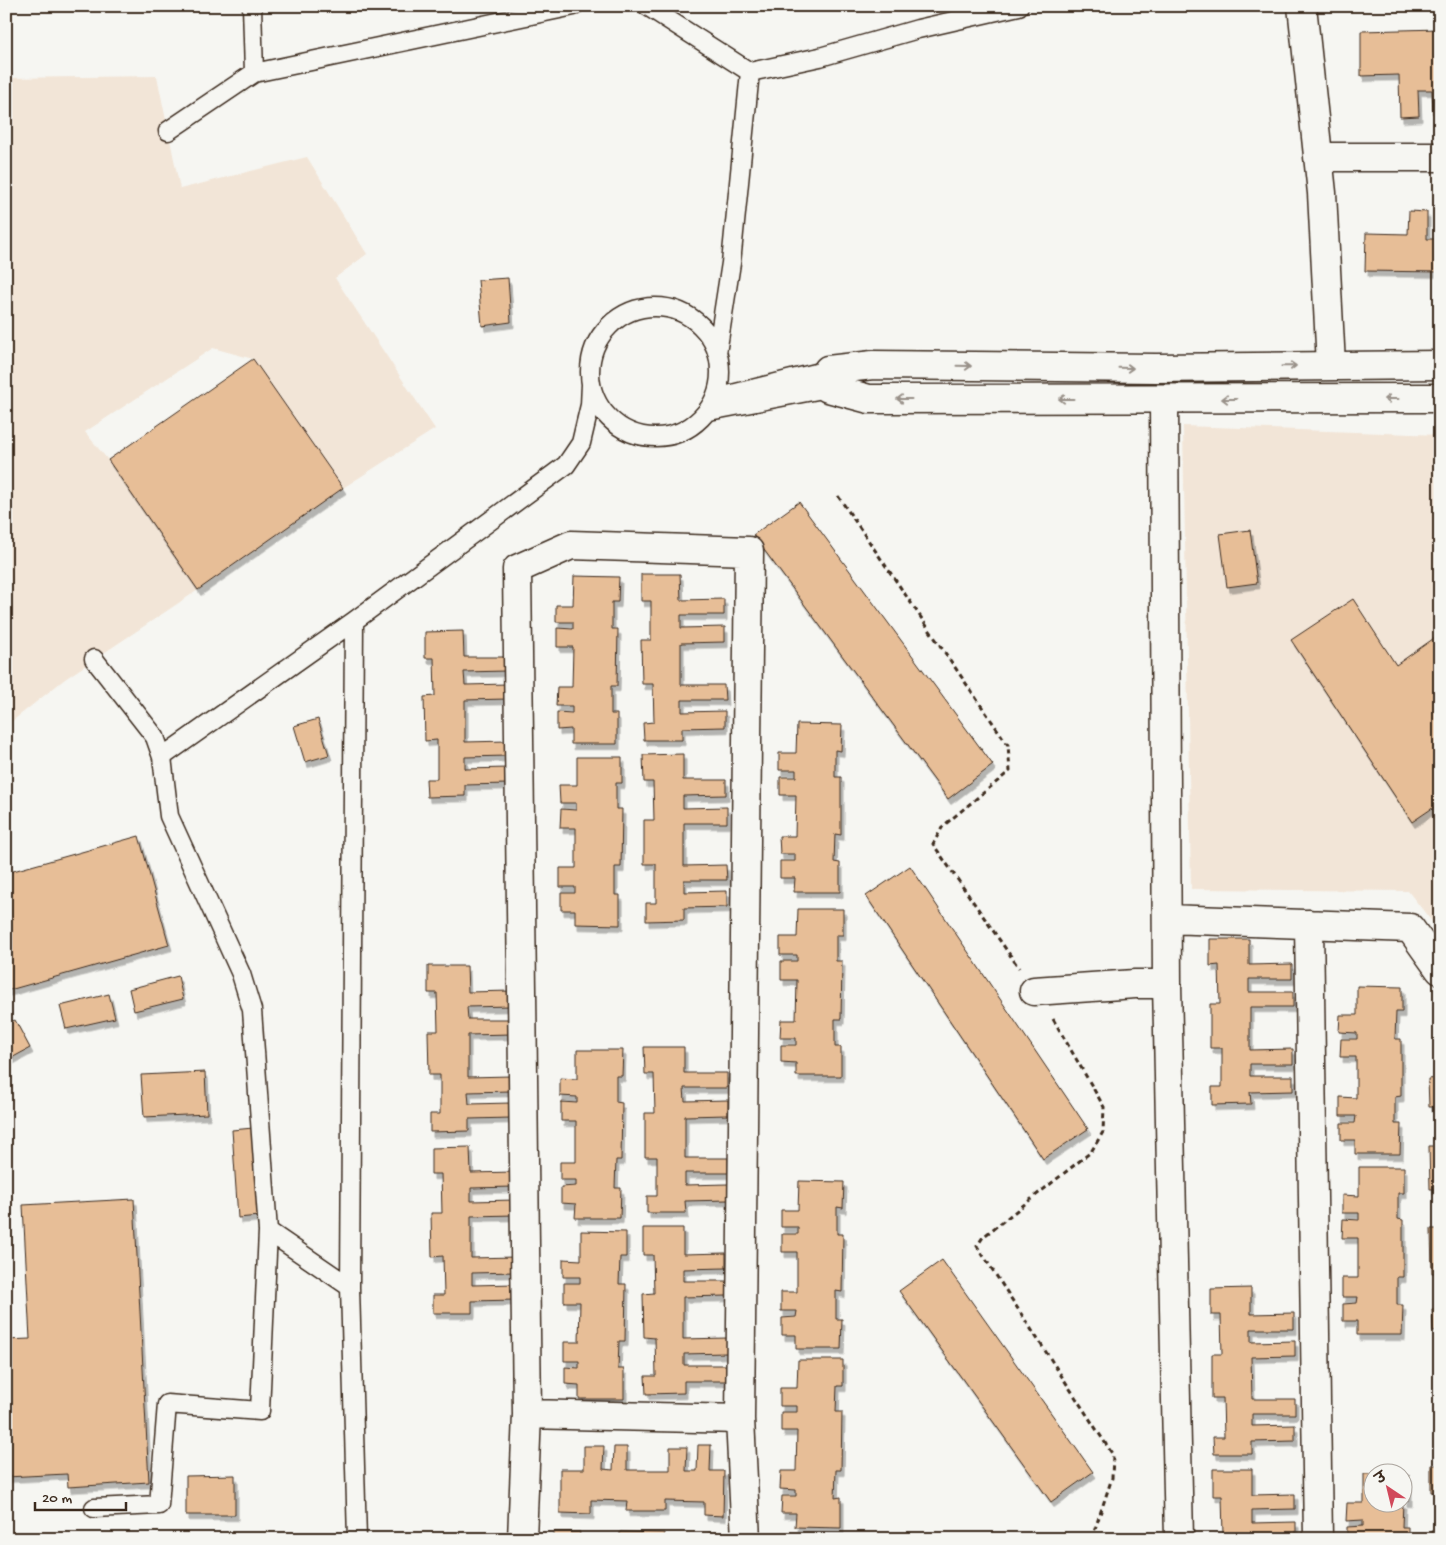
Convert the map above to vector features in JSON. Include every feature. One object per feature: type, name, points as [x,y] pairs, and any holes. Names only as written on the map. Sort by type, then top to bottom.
[{"type":"street","points":[[1302,6],[1322,193],[1331,365]]},
{"type":"street","points":[[1318,157],[1440,157]]},
{"type":"street","points":[[828,379],[874,364],[1156,368],[1440,365]]},
{"type":"street","points":[[828,379],[869,399],[1164,400],[1440,398]]},
{"type":"street","points":[[1164,400],[1167,984],[1179,1539]]},
{"type":"street","points":[[522,1539],[527,1414],[517,569],[572,545],[749,551],[740,1419],[746,1539]]},
{"type":"street","points":[[1167,919],[1410,928],[1440,970]]},
{"type":"street","points":[[1309,924],[1318,1539]]},
{"type":"street","points":[[1034,991],[1136,984],[1167,984]]},
{"type":"street","points":[[527,1414],[740,1419]]},
{"type":"lane","points":[[252,6],[254,73]]},
{"type":"lane","points":[[168,131],[254,73],[574,6]]},
{"type":"lane","points":[[647,6],[750,72],[820,57],[918,29],[1019,6]]},
{"type":"lane","points":[[717,353],[731,263],[750,72]]},
{"type":"lane","points":[[162,757],[354,621],[566,465],[581,443],[590,405],[590,366],[594,349],[603,333],[616,321],[632,312],[649,308],[666,308],[683,314],[698,323],[710,337],[717,353],[720,369],[720,383],[712,404],[698,421],[683,431],[667,436],[650,437],[633,433],[618,426],[605,414],[596,400],[591,384]]},
{"type":"lane","points":[[712,404],[828,379]]},
{"type":"lane","points":[[354,621],[350,1286],[357,1539]]},
{"type":"lane","points":[[94,659],[155,737],[162,757],[169,816],[241,974],[252,1010],[268,1231],[260,1411],[167,1404],[159,1505],[94,1508]]},
{"type":"lane","points":[[268,1231],[350,1286]]},
{"type":"path","points":[[838,496],[1008,745],[1010,771],[943,826],[933,844],[1060,1029],[1104,1107],[1103,1132],[1091,1152],[983,1237],[977,1246],[1113,1455],[1112,1478],[1094,1532],[1094,1539]]},
{"type":"shaded area","points":[[157,76],[180,189],[307,157],[367,254],[335,278],[435,429],[343,488],[253,359],[213,348],[85,432],[108,460],[198,590],[65,679],[6,726],[6,78]]},
{"type":"shaded area","points":[[1183,426],[1440,435],[1440,932],[1408,891],[1191,889]]},
{"type":"building","points":[[1440,29],[1440,114],[1433,114],[1432,90],[1418,90],[1419,116],[1400,117],[1399,75],[1361,76],[1361,31]]},
{"type":"building","points":[[1409,211],[1427,212],[1427,239],[1439,239],[1440,212],[1440,272],[1365,271],[1366,233],[1408,234]]},
{"type":"building","points":[[508,278],[511,322],[482,326],[478,280]]},
{"type":"building","points":[[253,359],[343,488],[198,590],[108,460]]},
{"type":"building","points":[[799,502],[993,765],[948,799],[753,535]]},
{"type":"building","points":[[1250,530],[1257,583],[1227,587],[1220,534]]},
{"type":"building","points":[[641,574],[680,574],[681,600],[724,599],[724,615],[681,615],[681,628],[725,627],[725,642],[681,643],[681,685],[724,685],[725,700],[682,700],[682,712],[725,711],[725,727],[682,728],[682,740],[644,740],[643,723],[654,722],[653,684],[642,684],[641,640],[651,640],[651,601],[641,601]]},
{"type":"building","points":[[574,576],[619,577],[618,602],[612,602],[612,629],[618,629],[617,686],[611,686],[611,714],[617,714],[617,744],[571,744],[571,729],[557,730],[557,712],[572,713],[572,706],[556,706],[557,687],[572,687],[573,647],[557,647],[557,628],[573,629],[573,622],[556,622],[556,605],[573,605]]},
{"type":"building","points":[[1353,599],[1396,665],[1440,634],[1440,708],[1435,711],[1440,719],[1440,803],[1412,822],[1291,640]]},
{"type":"building","points":[[463,631],[464,657],[507,657],[507,671],[464,672],[465,685],[508,684],[508,699],[465,700],[465,742],[508,741],[508,756],[465,757],[465,769],[508,768],[508,784],[465,785],[465,796],[427,797],[426,779],[437,779],[437,740],[425,741],[424,697],[435,696],[434,658],[425,658],[425,632]]},
{"type":"building","points":[[318,719],[329,755],[305,762],[294,726]]},
{"type":"building","points":[[797,724],[842,725],[841,751],[835,750],[835,777],[841,777],[841,835],[835,834],[834,862],[840,863],[840,892],[794,892],[795,878],[780,878],[780,861],[795,861],[795,854],[780,854],[779,836],[795,836],[796,795],[780,795],[780,777],[796,777],[796,770],[779,770],[779,753],[796,753]]},
{"type":"building","points":[[683,754],[683,780],[726,780],[726,795],[683,796],[683,808],[727,807],[727,823],[684,823],[684,866],[726,865],[727,880],[684,880],[684,892],[727,891],[727,907],[684,908],[684,920],[646,921],[646,903],[656,903],[656,864],[644,864],[644,820],[654,820],[653,782],[644,782],[643,755]]},
{"type":"building","points":[[577,757],[622,757],[622,783],[616,783],[616,809],[622,809],[621,867],[615,867],[615,895],[620,895],[620,925],[575,924],[575,910],[561,910],[561,893],[575,893],[575,887],[560,887],[560,868],[576,868],[576,828],[560,828],[561,809],[576,810],[576,803],[560,803],[559,785],[577,785]]},
{"type":"building","points":[[139,836],[169,945],[6,991],[6,873]]},
{"type":"building","points":[[910,866],[1088,1129],[1043,1159],[866,896]]},
{"type":"building","points":[[798,909],[843,909],[843,935],[836,935],[836,961],[842,961],[841,1019],[835,1019],[835,1047],[841,1047],[841,1076],[796,1076],[796,1063],[781,1062],[781,1045],[796,1045],[796,1038],[780,1038],[781,1020],[796,1020],[797,980],[781,980],[781,961],[797,961],[797,955],[780,955],[780,937],[797,937]]},
{"type":"building","points":[[1210,939],[1249,939],[1249,965],[1292,964],[1292,979],[1249,979],[1249,992],[1293,992],[1293,1007],[1250,1007],[1250,1050],[1293,1049],[1293,1064],[1250,1064],[1250,1076],[1293,1076],[1293,1091],[1250,1092],[1251,1104],[1212,1105],[1212,1087],[1222,1087],[1222,1048],[1210,1048],[1210,1004],[1220,1004],[1219,965],[1210,966]]},
{"type":"building","points":[[428,966],[467,966],[468,992],[511,991],[511,1006],[467,1007],[468,1019],[512,1019],[512,1034],[468,1035],[468,1077],[511,1076],[511,1091],[468,1092],[469,1104],[511,1103],[512,1118],[469,1119],[469,1131],[430,1132],[430,1114],[440,1114],[440,1075],[429,1075],[428,1031],[438,1031],[437,993],[428,993]]},
{"type":"building","points":[[178,976],[183,999],[134,1011],[129,989]]},
{"type":"building","points":[[1357,986],[1402,987],[1402,1012],[1396,1012],[1395,1039],[1401,1039],[1401,1096],[1395,1097],[1395,1124],[1401,1124],[1400,1154],[1355,1154],[1355,1140],[1341,1140],[1341,1123],[1355,1123],[1356,1116],[1340,1116],[1340,1097],[1356,1098],[1356,1057],[1340,1057],[1341,1039],[1357,1039],[1357,1033],[1339,1032],[1340,1015],[1357,1015]]},
{"type":"building","points":[[109,994],[115,1018],[66,1029],[60,1006]]},
{"type":"building","points":[[15,1020],[30,1048],[6,1061],[6,1025]]},
{"type":"building","points":[[644,1047],[684,1047],[684,1073],[727,1073],[727,1088],[684,1088],[685,1101],[728,1100],[728,1115],[685,1116],[685,1158],[728,1158],[728,1173],[685,1173],[685,1185],[728,1184],[728,1200],[685,1201],[686,1213],[647,1213],[647,1196],[657,1196],[657,1157],[645,1157],[645,1113],[655,1113],[654,1074],[645,1074]]},
{"type":"building","points":[[577,1050],[623,1050],[622,1076],[616,1076],[616,1102],[622,1103],[621,1160],[616,1160],[615,1188],[621,1188],[620,1218],[575,1218],[576,1204],[561,1203],[561,1187],[576,1186],[576,1180],[560,1180],[560,1162],[576,1162],[576,1121],[561,1121],[561,1102],[577,1103],[577,1097],[560,1096],[560,1078],[577,1079]]},
{"type":"building","points":[[205,1072],[207,1114],[144,1117],[141,1075]]},
{"type":"building","points":[[1440,1078],[1440,1134],[1439,1107],[1429,1107],[1428,1079]]},
{"type":"building","points":[[253,1128],[259,1216],[238,1218],[232,1130]]},
{"type":"building","points":[[1429,1146],[1440,1146],[1440,1189],[1430,1189]]},
{"type":"building","points":[[470,1147],[471,1173],[514,1172],[514,1187],[471,1188],[471,1201],[515,1200],[515,1215],[471,1216],[471,1258],[515,1257],[515,1272],[472,1273],[472,1285],[515,1284],[515,1300],[472,1301],[472,1313],[433,1313],[433,1295],[444,1295],[443,1256],[432,1257],[431,1213],[442,1213],[441,1174],[431,1174],[431,1148]]},
{"type":"building","points":[[1359,1167],[1404,1167],[1404,1193],[1398,1193],[1398,1219],[1403,1220],[1403,1277],[1397,1277],[1397,1305],[1403,1305],[1402,1335],[1357,1335],[1357,1321],[1343,1321],[1343,1304],[1357,1303],[1358,1297],[1342,1297],[1342,1278],[1358,1278],[1358,1238],[1342,1238],[1343,1219],[1359,1220],[1359,1213],[1342,1213],[1342,1195],[1359,1196]]},
{"type":"building","points":[[799,1181],[844,1182],[843,1208],[837,1207],[837,1234],[843,1234],[842,1292],[836,1291],[836,1319],[842,1319],[841,1349],[796,1349],[796,1335],[782,1335],[782,1318],[796,1317],[797,1311],[781,1311],[781,1292],[797,1292],[797,1252],[782,1252],[782,1234],[798,1234],[798,1227],[781,1227],[781,1210],[798,1210]]},
{"type":"building","points":[[134,1199],[149,1482],[68,1487],[67,1474],[6,1477],[6,1340],[30,1339],[23,1205]]},
{"type":"building","points":[[643,1228],[683,1228],[683,1254],[726,1253],[726,1268],[683,1269],[683,1281],[727,1281],[727,1296],[683,1297],[683,1339],[727,1338],[727,1353],[684,1354],[684,1365],[727,1365],[727,1381],[684,1381],[684,1393],[646,1394],[645,1376],[656,1376],[655,1338],[644,1337],[643,1294],[654,1293],[653,1255],[643,1255]]},
{"type":"building","points":[[1431,1229],[1440,1229],[1440,1273],[1432,1273]]},
{"type":"building","points":[[581,1231],[626,1232],[626,1257],[620,1257],[619,1284],[626,1284],[625,1341],[619,1341],[618,1369],[624,1369],[624,1399],[579,1399],[579,1385],[565,1384],[565,1367],[579,1368],[579,1361],[564,1361],[564,1342],[579,1342],[580,1302],[564,1302],[564,1283],[580,1283],[580,1277],[563,1277],[563,1259],[581,1260]]},
{"type":"building","points":[[942,1260],[1093,1472],[1051,1502],[899,1291]]},
{"type":"building","points":[[1251,1288],[1251,1314],[1294,1313],[1294,1329],[1251,1329],[1251,1342],[1295,1341],[1295,1356],[1251,1357],[1252,1399],[1295,1399],[1295,1414],[1252,1414],[1252,1426],[1295,1425],[1295,1441],[1252,1442],[1252,1454],[1214,1454],[1213,1437],[1224,1437],[1223,1398],[1212,1398],[1212,1354],[1222,1354],[1221,1315],[1211,1315],[1211,1289]]},
{"type":"building","points":[[1432,1309],[1440,1309],[1440,1330],[1433,1331]]},
{"type":"building","points":[[798,1360],[843,1360],[843,1386],[837,1386],[836,1412],[842,1412],[841,1470],[836,1470],[835,1498],[841,1497],[841,1528],[795,1527],[796,1513],[781,1513],[782,1496],[796,1496],[796,1490],[780,1489],[781,1471],[796,1471],[797,1431],[781,1431],[781,1412],[797,1412],[797,1406],[780,1406],[780,1388],[797,1388]]},
{"type":"building","points":[[698,1445],[711,1445],[710,1471],[724,1471],[723,1516],[704,1515],[704,1502],[665,1501],[665,1511],[626,1511],[627,1501],[591,1500],[591,1514],[560,1513],[560,1469],[584,1469],[584,1446],[604,1446],[603,1469],[613,1470],[614,1447],[627,1447],[627,1470],[670,1470],[670,1447],[687,1447],[686,1471],[697,1471]]},
{"type":"building","points":[[1431,1465],[1440,1465],[1440,1492],[1431,1492]]},
{"type":"building","points":[[1213,1469],[1252,1469],[1252,1495],[1295,1494],[1295,1509],[1252,1510],[1252,1523],[1296,1522],[1296,1537],[1213,1539],[1213,1535],[1223,1535],[1222,1496],[1213,1496]]},
{"type":"building","points":[[235,1475],[235,1515],[186,1515],[186,1476]]},
{"type":"building","points":[[1347,1503],[1364,1503],[1364,1512],[1403,1512],[1402,1527],[1408,1527],[1408,1539],[1347,1539],[1347,1527],[1363,1526],[1363,1520],[1346,1521]]},
{"type":"building","points":[[1431,1531],[1440,1531],[1440,1539],[1432,1539]]},
{"type":"building","points":[[554,1532],[580,1532],[579,1539],[554,1539]]},
{"type":"building","points":[[620,1532],[664,1533],[664,1539],[620,1539]]},
{"type":"building","points":[[708,1533],[721,1533],[721,1539],[708,1539]]}]
